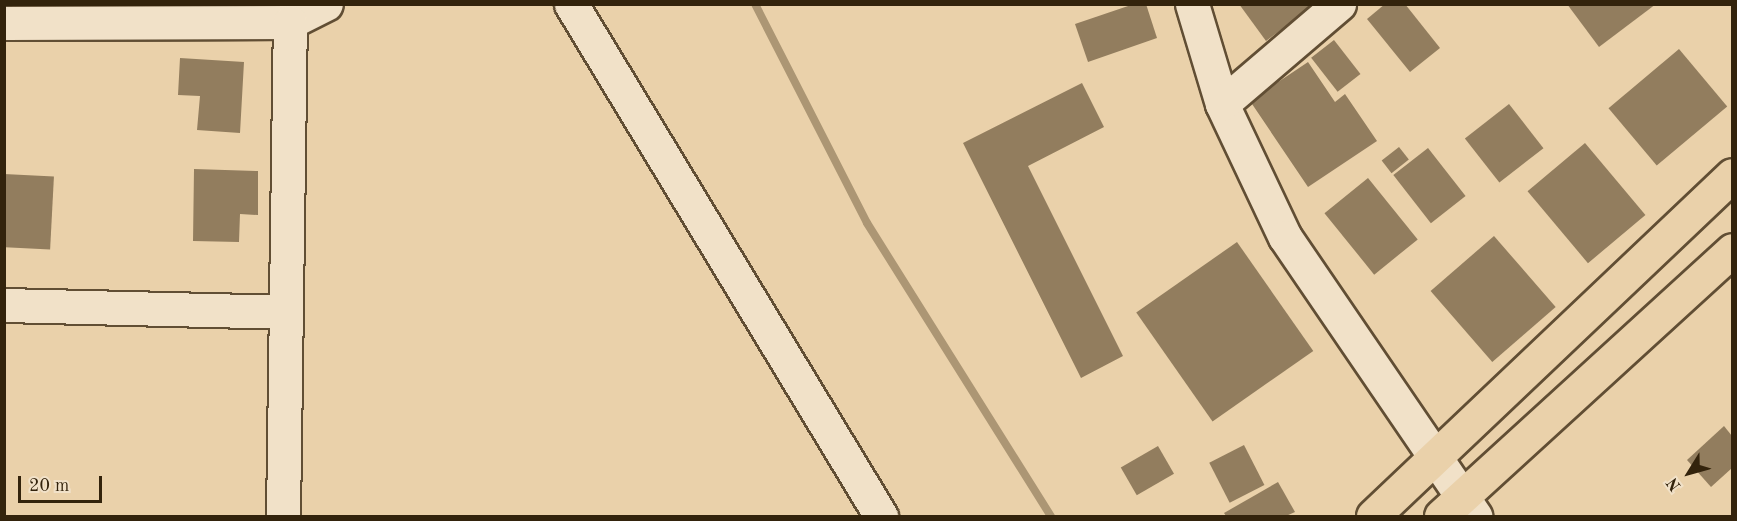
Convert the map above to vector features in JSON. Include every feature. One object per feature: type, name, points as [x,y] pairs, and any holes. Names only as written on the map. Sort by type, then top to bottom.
[{"type":"main road","points":[[1373,516],[1432,459],[1521,381],[1732,175]]},
{"type":"main road","points":[[1459,510],[1732,250]]},
{"type":"street","points":[[4,23],[290,22],[326,4]]},
{"type":"street","points":[[571,4],[881,516]]},
{"type":"street","points":[[1191,4],[1222,104],[1285,237],[1432,459],[1459,510]]},
{"type":"street","points":[[1222,104],[1339,4]]},
{"type":"street","points":[[283,516],[290,22]]},
{"type":"street","points":[[4,305],[286,312]]},
{"type":"building","points":[[1134,4],[1146,4],[1157,38],[1088,62],[1075,24]]},
{"type":"building","points":[[1239,4],[1315,4],[1266,41]]},
{"type":"building","points":[[1385,4],[1405,4],[1440,48],[1410,72],[1367,19]]},
{"type":"building","points":[[1567,4],[1656,4],[1599,47]]},
{"type":"building","points":[[1334,40],[1360,74],[1338,92],[1311,58]]},
{"type":"building","points":[[1679,49],[1727,106],[1657,166],[1609,108]]},
{"type":"building","points":[[180,58],[244,62],[240,133],[197,130],[200,96],[178,95]]},
{"type":"building","points":[[1308,62],[1335,102],[1345,94],[1377,141],[1308,187],[1250,101]]},
{"type":"building","points":[[1082,83],[1104,127],[1028,166],[1123,356],[1081,378],[963,143]]},
{"type":"building","points":[[1509,104],[1543,148],[1499,183],[1465,138]]},
{"type":"building","points":[[1585,143],[1645,215],[1588,263],[1528,191]]},
{"type":"building","points":[[1399,147],[1409,160],[1392,173],[1382,161]]},
{"type":"building","points":[[1428,148],[1466,196],[1431,223],[1393,175]]},
{"type":"building","points":[[194,169],[258,171],[258,215],[240,214],[239,242],[193,241]]},
{"type":"building","points":[[4,174],[54,177],[50,250],[4,247]]},
{"type":"building","points":[[1368,178],[1418,239],[1374,275],[1324,213]]},
{"type":"building","points":[[1494,236],[1556,307],[1492,362],[1431,291]]},
{"type":"building","points":[[1237,242],[1313,351],[1213,421],[1136,313]]},
{"type":"building","points":[[1724,426],[1732,436],[1732,468],[1711,487],[1687,460]]},
{"type":"building","points":[[1244,445],[1264,485],[1230,503],[1209,463]]},
{"type":"building","points":[[1158,446],[1174,474],[1137,495],[1121,468]]},
{"type":"building","points":[[1278,482],[1295,512],[1286,516],[1226,516],[1224,513]]},
{"type":"waterway","points":[[755,4],[867,223],[1051,516]]}]
